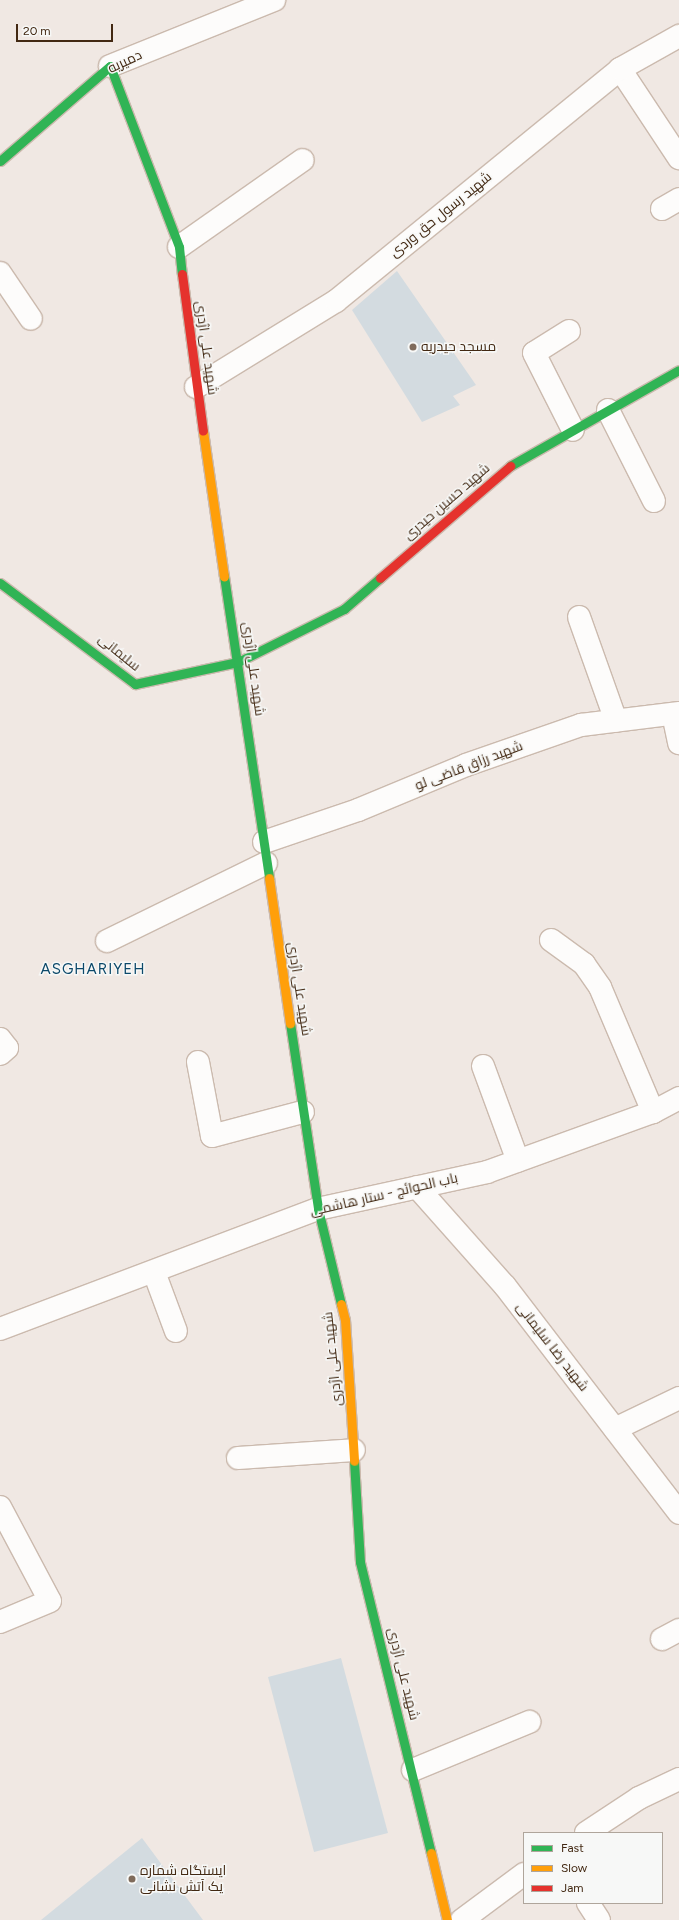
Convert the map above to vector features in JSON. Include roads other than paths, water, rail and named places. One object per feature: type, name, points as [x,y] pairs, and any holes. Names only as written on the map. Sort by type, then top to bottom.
[{"type":"street","name":"دمیریه","points":[[0,161],[110,66],[267,1]]},
{"type":"street","name":"شهید رسول حق وردی","points":[[196,387],[336,301],[620,69],[679,36]]},
{"type":"street","name":"شهید علی اژدری","points":[[110,66],[179,247],[196,387],[318,1208],[345,1320],[360,1562],[413,1770],[447,1920]]},
{"type":"street","points":[[620,69],[679,158]]},
{"type":"street","points":[[179,247],[303,160]]},
{"type":"street","points":[[0,273],[31,319]]},
{"type":"street","points":[[569,331],[534,352],[573,430]]},
{"type":"street","name":"شهید حسین حیدری","points":[[238,662],[344,609],[514,464],[679,370]]},
{"type":"street","points":[[608,410],[654,501]]},
{"type":"street","name":"سلیمانی","points":[[0,583],[40,610],[135,684],[238,662]]},
{"type":"street","points":[[579,617],[616,721]]},
{"type":"street","points":[[676,713],[679,743]]},
{"type":"street","name":"شهید رزاق قاضی لو","points":[[264,842],[358,810],[466,765],[581,725],[676,713]]},
{"type":"street","points":[[107,941],[266,863]]},
{"type":"street","points":[[551,940],[584,964],[600,987],[653,1112]]},
{"type":"street","points":[[0,1039],[8,1048],[0,1054]]},
{"type":"street","points":[[198,1062],[212,1136],[304,1112]]},
{"type":"street","points":[[483,1066],[518,1161]]},
{"type":"street","name":"باب الحوائج - ستار هاشمی","points":[[2,1322],[154,1272],[318,1208],[487,1172],[653,1112],[679,1098]]},
{"type":"street","name":"شهید رضا سلیمانی","points":[[417,1187],[505,1286],[679,1513]]},
{"type":"street","points":[[154,1272],[176,1331]]},
{"type":"street","points":[[615,1429],[679,1398]]},
{"type":"street","points":[[238,1458],[354,1450]]},
{"type":"street","points":[[0,1507],[50,1601],[0,1622]]},
{"type":"street","points":[[413,1770],[529,1722]]},
{"type":"street","points":[[588,1832],[639,1798],[679,1779]]},
{"type":"street","points":[[462,1920],[523,1875]]},
{"type":"street","points":[[589,1904],[600,1920]]},
{"type":"place","name":"مسجد حیدریه","points":[[413,347]]},
{"type":"place","name":"ایستگاه شماره یک آتش نشانی","points":[[132,1879]]},
{"type":"district","name":"ASGHARIYEH","points":[[93,970]]}]
